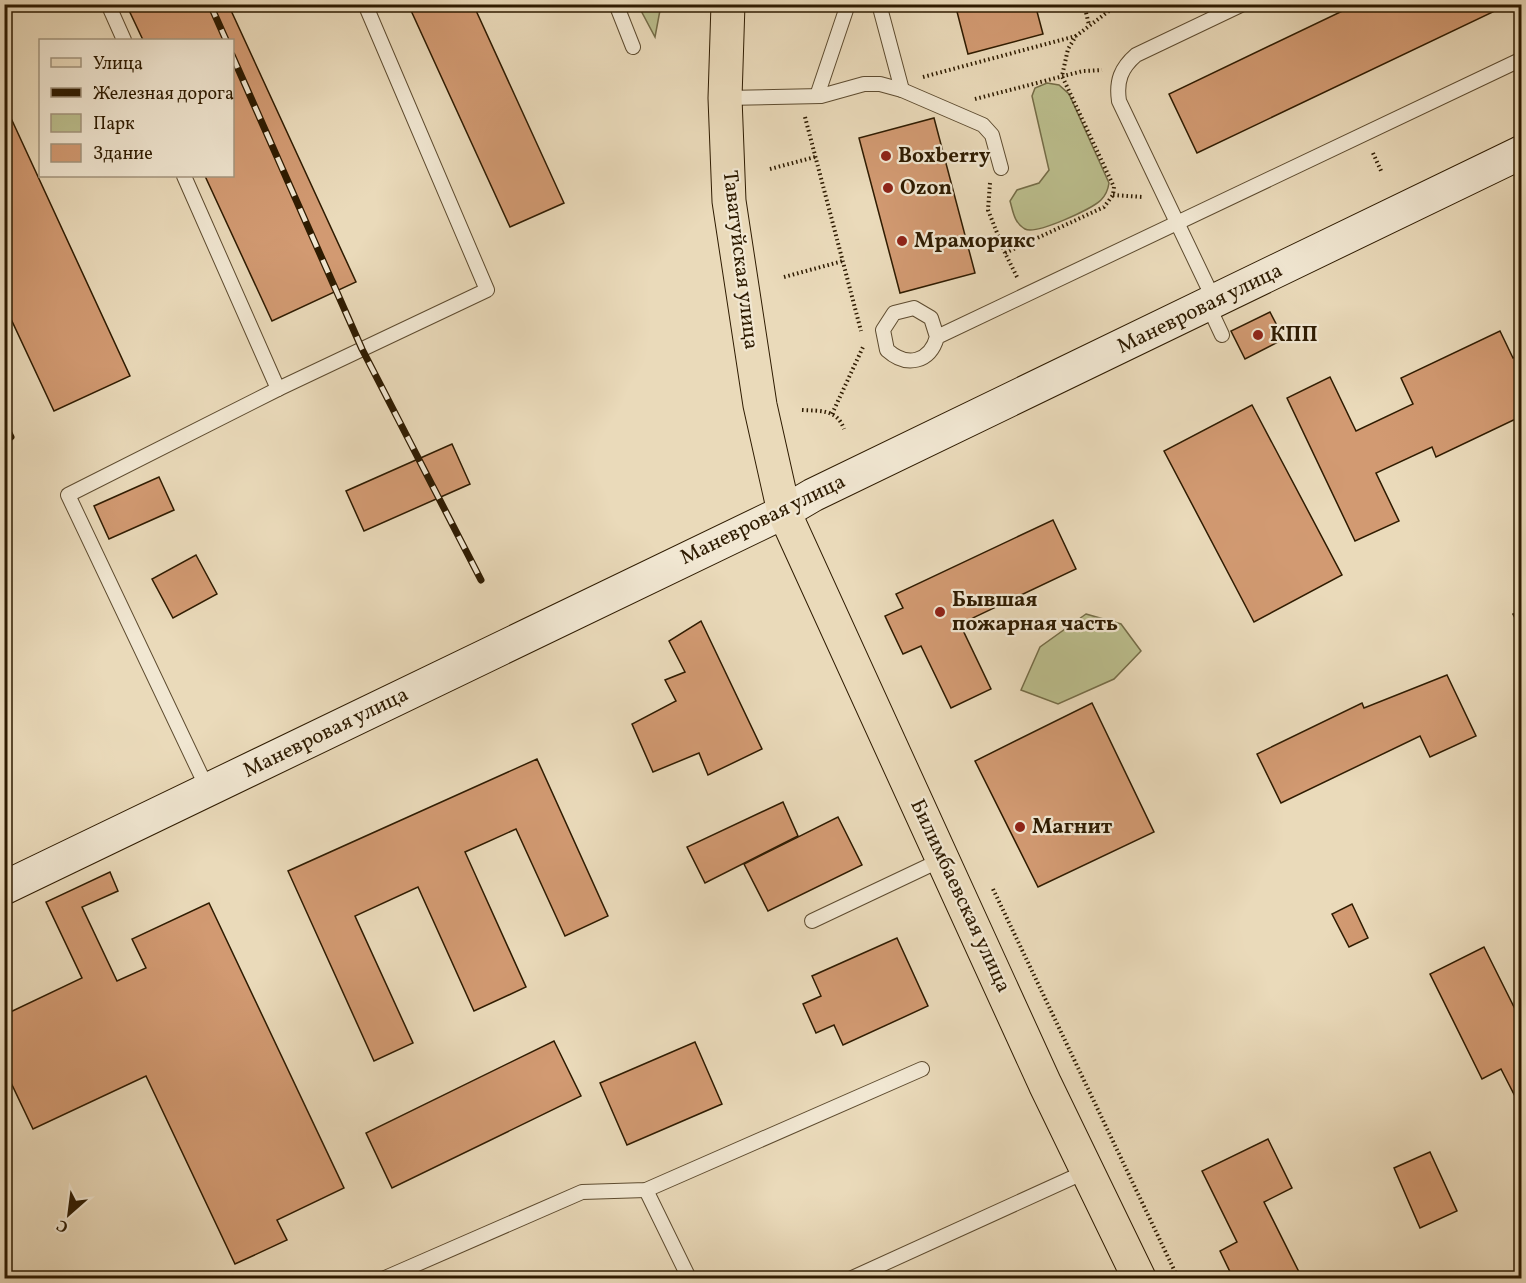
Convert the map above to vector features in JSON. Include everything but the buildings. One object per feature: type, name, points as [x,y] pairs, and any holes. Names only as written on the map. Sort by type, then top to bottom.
[{"type":"main road","name":"Таватуйская улица","points":[[728,4],[725,98],[729,201],[760,405],[784,512]]},
{"type":"main road","name":"Маневровая улица","points":[[4,888],[784,512],[813,495],[1212,304],[1521,152]]},
{"type":"main road","name":"Билимбаевская улица","points":[[784,512],[1087,1171],[1139,1278]]},
{"type":"lane","points":[[108,4],[124,39]]},
{"type":"lane","points":[[208,790],[68,495],[279,389],[487,290],[364,4]]},
{"type":"lane","points":[[616,4],[633,47]]},
{"type":"lane","points":[[817,96],[848,4]]},
{"type":"lane","points":[[879,4],[901,86]]},
{"type":"lane","points":[[1222,335],[1212,304],[1177,222],[1119,101],[1120,74],[1136,55],[1243,4]]},
{"type":"lane","points":[[937,337],[1521,59]]},
{"type":"lane","points":[[725,98],[817,96],[872,84],[901,86],[978,121],[990,131],[1001,168]]},
{"type":"lane","points":[[184,177],[279,389]]},
{"type":"lane","points":[[812,921],[943,859]]},
{"type":"lane","points":[[385,1278],[582,1191],[646,1190],[922,1069]]},
{"type":"lane","points":[[852,1278],[1087,1171]]},
{"type":"lane","points":[[646,1190],[689,1278]]},
{"type":"path","points":[[1084,4],[1089,25]]},
{"type":"path","points":[[1005,253],[1104,207],[1113,195],[1114,187],[1062,76],[1065,55],[1076,36],[1118,4]]},
{"type":"path","points":[[901,86],[1076,36]]},
{"type":"path","points":[[944,107],[1062,76],[1097,70],[1120,74]]},
{"type":"path","points":[[799,96],[863,338],[862,352],[831,414]]},
{"type":"path","points":[[770,169],[815,157]]},
{"type":"path","points":[[1001,168],[990,183],[987,201],[1005,253],[1025,295]]},
{"type":"path","points":[[784,277],[843,261]]},
{"type":"path","points":[[802,410],[831,414],[844,429]]},
{"type":"path","points":[[990,884],[1178,1278]]},
{"type":"green space","points":[[638,5],[661,5],[655,37]]},
{"type":"green space","points":[[1047,83],[1059,85],[1069,94],[1109,183],[1105,194],[1096,204],[1064,220],[1031,230],[1018,224],[1010,201],[1017,190],[1039,183],[1049,170],[1032,96],[1035,88]]},
{"type":"green space","points":[[1086,614],[1121,624],[1141,651],[1114,679],[1058,704],[1021,690],[1040,647]]},
{"type":"railway","points":[[210,4],[226,39]]},
{"type":"railway","points":[[234,60],[362,349],[481,580]]},
{"type":"railway","points":[[4,423],[11,437]]},
{"type":"place","name":"Boxberry","points":[[886,156]]},
{"type":"place","name":"Ozon","points":[[888,188]]},
{"type":"place","name":"Мраморикс","points":[[902,241]]},
{"type":"place","name":"КПП","points":[[1258,335]]},
{"type":"place","name":"Бывшая пожарная часть","points":[[940,612]]},
{"type":"place","name":"Магнит","points":[[1020,827]]}]
